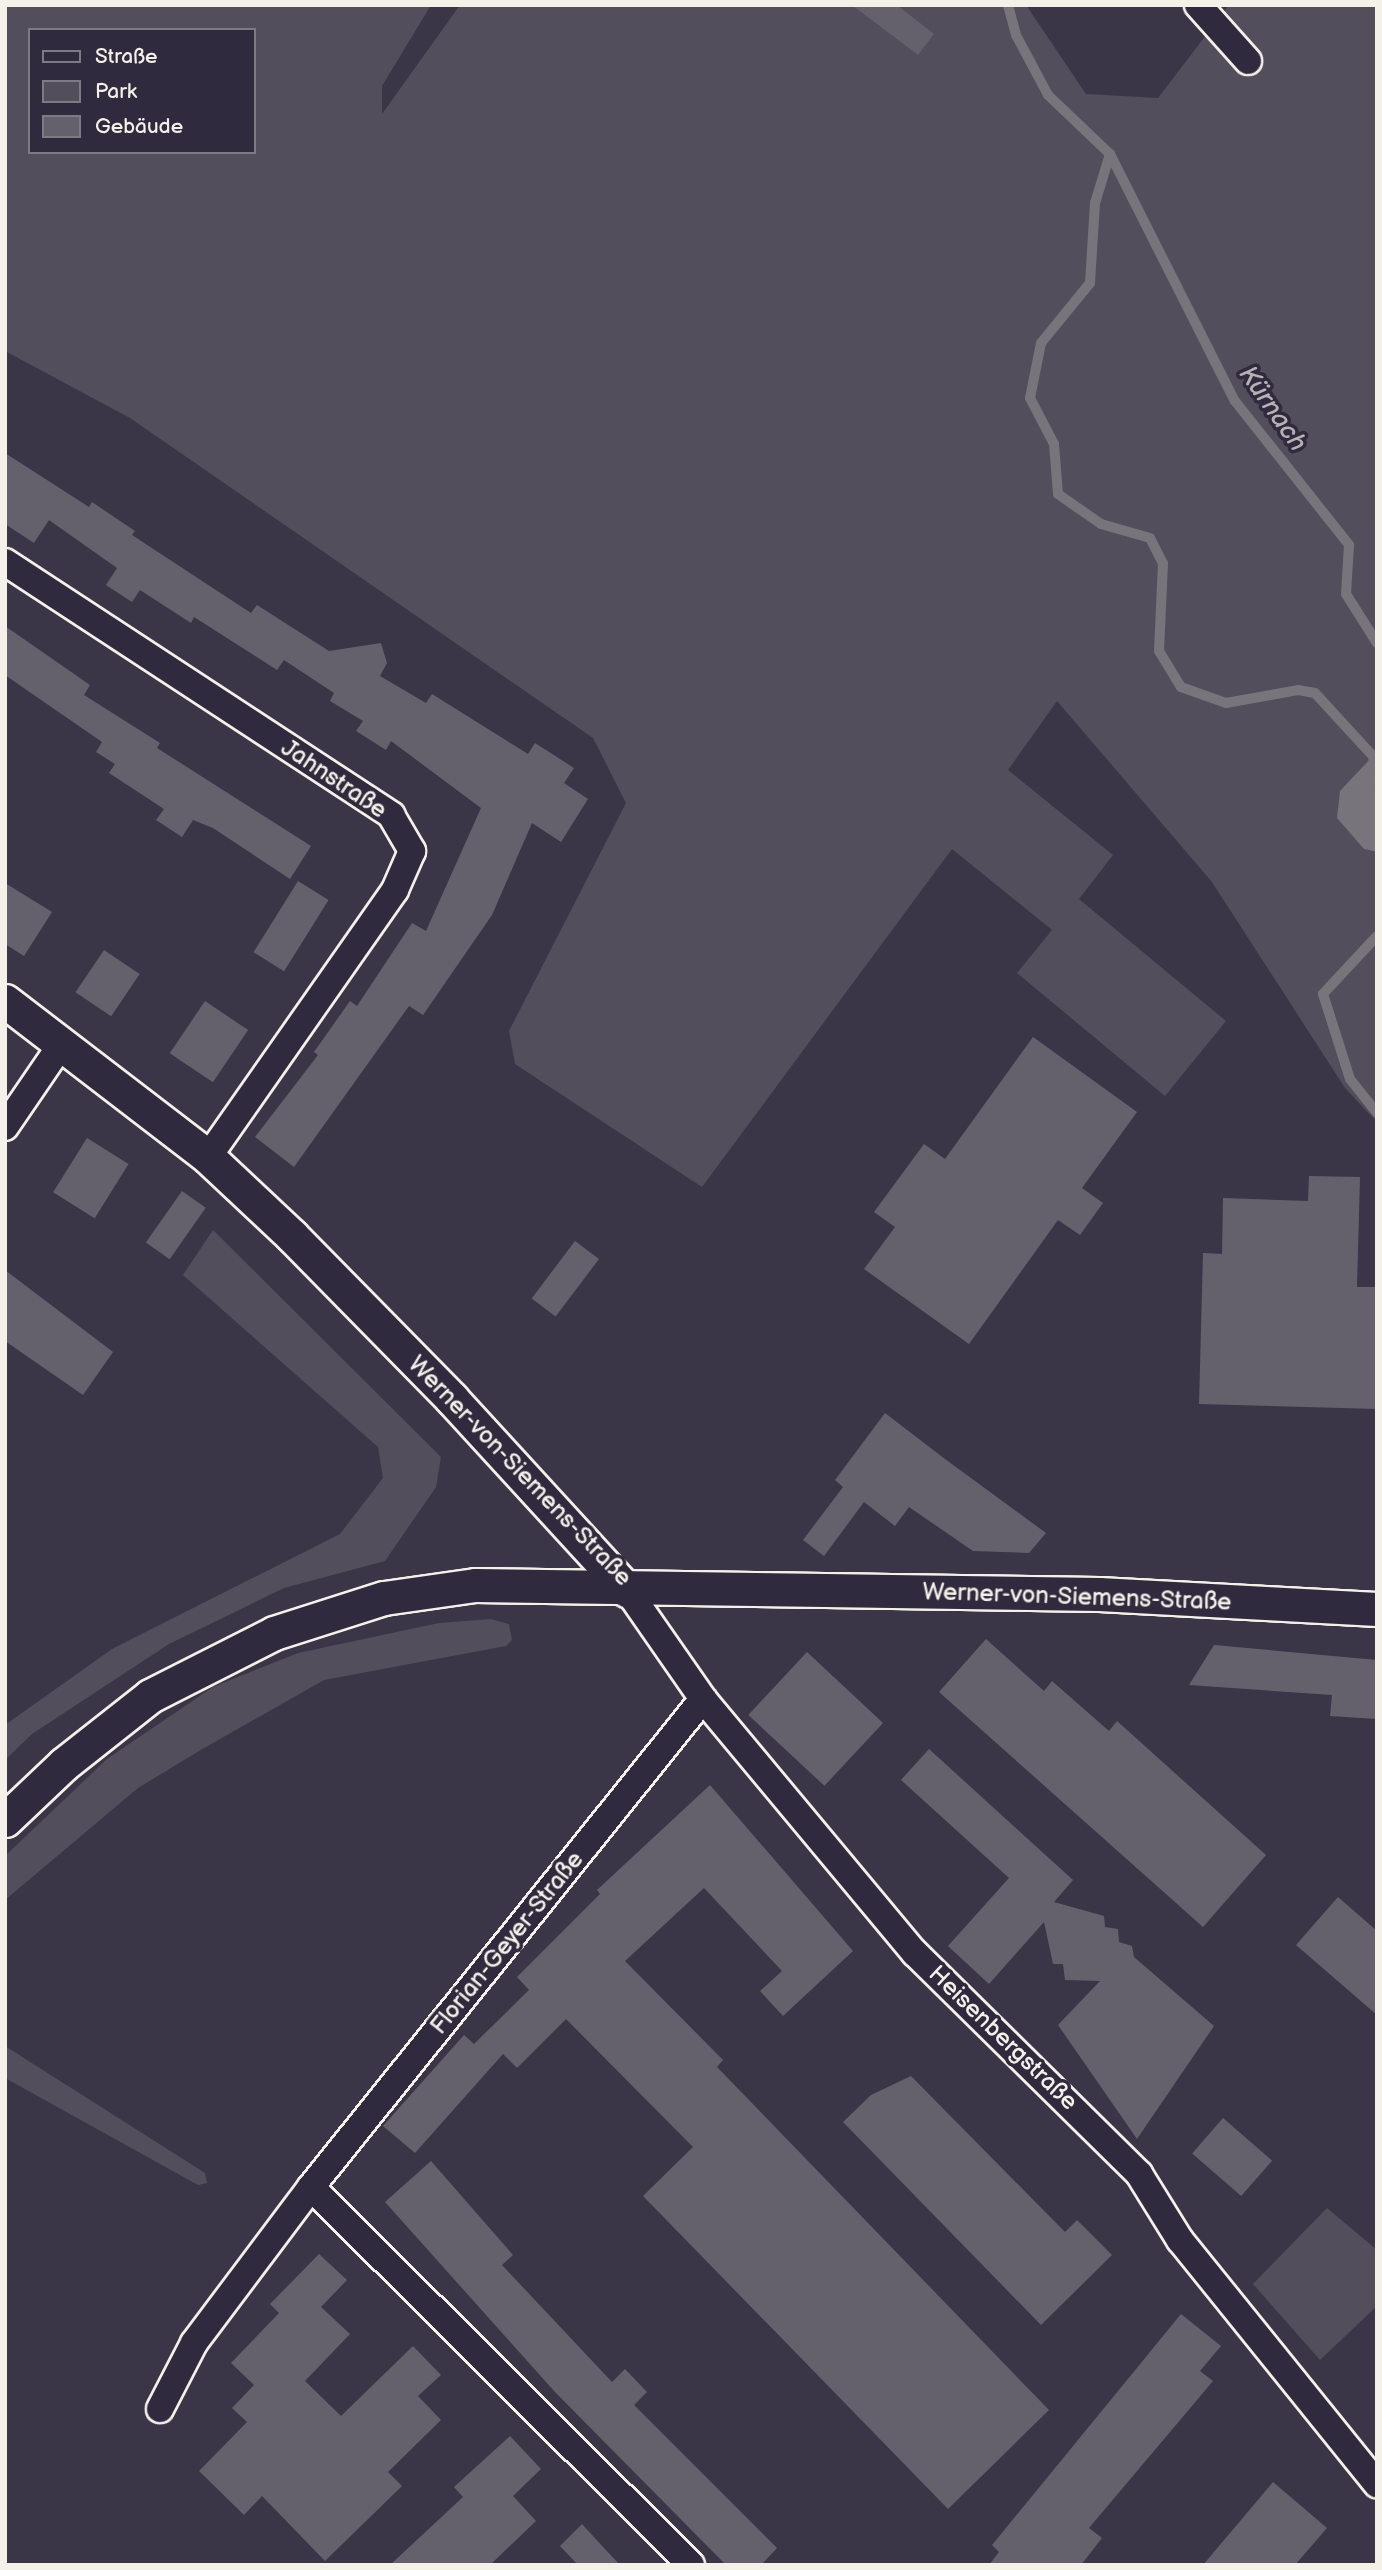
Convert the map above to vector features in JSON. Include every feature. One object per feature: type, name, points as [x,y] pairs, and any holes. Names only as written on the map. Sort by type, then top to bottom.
[{"type":"street","points":[[1198,5],[1248,61]]},
{"type":"street","name":"Jahnstraße","points":[[5,562],[391,814],[412,851],[395,890],[208,1157]]},
{"type":"street","name":"Werner-von-Siemens-Straße","points":[[5,1001],[208,1157],[413,1358],[628,1591],[1099,1594],[1377,1609]]},
{"type":"street","points":[[5,1127],[61,1045]]},
{"type":"street","points":[[5,1820],[64,1764],[150,1696],[274,1633],[384,1598],[475,1585],[628,1591]]},
{"type":"street","name":"Heisenbergstraße","points":[[628,1591],[703,1699],[915,1953],[1139,2174],[1180,2240],[1377,2484]]},
{"type":"street","name":"Florian-Geyer-Straße","points":[[160,2409],[194,2343],[311,2187],[703,1699]]},
{"type":"street","points":[[311,2187],[691,2565]]},
{"type":"green space","points":[[5,5],[431,5],[382,86],[382,114],[460,5],[1026,5],[1086,94],[1158,98],[1229,5],[1377,5],[1377,759],[1372,757],[1364,849],[1377,852],[1377,1122],[1345,1088],[1212,882],[1057,701],[1008,770],[1113,855],[1079,899],[1226,1021],[1165,1096],[1017,973],[1052,930],[952,849],[702,1187],[515,1064],[509,1031],[626,803],[593,738],[130,418],[5,351]]},
{"type":"green space","points":[[213,1230],[441,1457],[436,1487],[385,1561],[284,1588],[169,1644],[32,1734],[5,1760],[5,1725],[112,1649],[340,1534],[383,1478],[378,1447],[183,1275]]},
{"type":"green space","points":[[491,1619],[509,1624],[512,1640],[506,1646],[324,1680],[199,1751],[138,1788],[5,1900],[5,1856],[107,1759],[213,1687],[298,1653],[439,1623]]},
{"type":"green space","points":[[5,2046],[205,2173],[207,2183],[198,2185],[5,2078]]},
{"type":"green space","points":[[1327,2208],[1377,2250],[1377,2306],[1320,2360],[1253,2284]]},
{"type":"shaded area","points":[[1373,756],[1377,759],[1377,852],[1364,849],[1337,818],[1340,791]]},
{"type":"building","points":[[852,5],[897,5],[934,34],[918,55]]},
{"type":"building","points":[[5,453],[89,507],[92,502],[135,531],[132,535],[251,613],[257,605],[329,651],[381,643],[387,663],[380,676],[426,703],[432,694],[528,754],[535,743],[574,768],[564,783],[588,799],[561,842],[532,823],[492,915],[423,1015],[409,1006],[294,1167],[255,1137],[318,1055],[314,1052],[350,1001],[357,1006],[412,923],[426,931],[481,808],[391,741],[386,750],[356,731],[363,721],[330,701],[334,693],[284,660],[277,670],[194,617],[191,623],[140,590],[132,602],[106,585],[117,568],[49,520],[34,543],[5,524]]},
{"type":"building","points":[[5,626],[90,685],[84,695],[160,743],[157,748],[311,846],[290,879],[213,828],[193,820],[182,837],[156,820],[164,809],[109,773],[115,764],[96,752],[102,742],[5,675]]},
{"type":"building","points":[[298,881],[329,900],[284,971],[253,952]]},
{"type":"building","points":[[5,883],[52,912],[24,956],[5,944]]},
{"type":"building","points":[[104,950],[140,974],[111,1016],[75,992]]},
{"type":"building","points":[[205,1001],[248,1030],[213,1082],[170,1053]]},
{"type":"building","points":[[1033,1037],[1137,1112],[1082,1188],[1103,1203],[1080,1235],[1058,1220],[969,1344],[864,1269],[895,1227],[874,1212],[924,1144],[945,1159]]},
{"type":"building","points":[[87,1138],[129,1164],[95,1218],[53,1192]]},
{"type":"building","points":[[1309,1176],[1360,1177],[1357,1287],[1377,1287],[1377,1409],[1199,1404],[1203,1253],[1222,1254],[1223,1198],[1308,1201]]},
{"type":"building","points":[[182,1191],[206,1208],[170,1259],[146,1243]]},
{"type":"building","points":[[575,1241],[599,1259],[556,1317],[532,1299]]},
{"type":"building","points":[[5,1270],[113,1352],[83,1395],[5,1341]]},
{"type":"building","points":[[885,1413],[1046,1533],[1029,1553],[973,1551],[909,1507],[895,1526],[864,1502],[824,1556],[803,1540],[843,1487],[835,1480]]},
{"type":"building","points":[[986,1639],[1044,1691],[1052,1681],[1109,1731],[1117,1721],[1266,1855],[1203,1927],[939,1692]]},
{"type":"building","points":[[1214,1645],[1377,1660],[1377,1719],[1330,1716],[1332,1695],[1189,1685]]},
{"type":"building","points":[[807,1652],[883,1723],[824,1786],[748,1715]]},
{"type":"building","points":[[929,1749],[1073,1880],[1054,1902],[1104,1916],[1105,1927],[1118,1929],[1119,1942],[1132,1946],[1134,1957],[1214,2026],[1137,2139],[1058,2025],[1100,1981],[1065,1980],[1063,1964],[1053,1964],[1044,1922],[989,1984],[948,1946],[1009,1878],[901,1780]]},
{"type":"building","points":[[710,1785],[853,1951],[783,2016],[760,1991],[782,1971],[704,1888],[625,1961],[723,2060],[717,2067],[1049,2410],[948,2509],[643,2196],[693,2147],[566,2019],[517,2068],[503,2054],[415,2153],[383,2126],[464,2035],[474,2044],[529,1990],[517,1977],[600,1894],[597,1890]]},
{"type":"building","points":[[1338,1897],[1377,1931],[1377,2015],[1296,1945]]},
{"type":"building","points":[[911,2076],[1065,2232],[1077,2220],[1112,2255],[1041,2325],[843,2122],[871,2095]]},
{"type":"building","points":[[1223,2118],[1272,2161],[1241,2196],[1192,2153]]},
{"type":"building","points":[[431,2161],[513,2255],[502,2265],[612,2382],[625,2369],[647,2392],[634,2405],[777,2548],[761,2565],[726,2565],[555,2392],[385,2202]]},
{"type":"building","points":[[319,2254],[347,2280],[321,2307],[350,2334],[305,2381],[341,2416],[413,2346],[441,2375],[418,2396],[441,2420],[388,2472],[402,2486],[325,2561],[262,2496],[244,2515],[199,2471],[247,2422],[232,2408],[254,2385],[231,2363],[279,2313],[270,2304]]},
{"type":"building","points":[[1181,2314],[1221,2346],[1200,2371],[1213,2381],[1089,2528],[1102,2538],[1081,2565],[989,2565],[999,2552],[992,2545]]},
{"type":"building","points":[[510,2436],[541,2469],[513,2496],[536,2521],[490,2565],[390,2565],[463,2497],[454,2487]]},
{"type":"building","points":[[1273,2482],[1327,2528],[1295,2565],[1203,2565]]},
{"type":"building","points":[[582,2524],[620,2565],[578,2565],[560,2546]]},
{"type":"waterway","name":"Kürnach","points":[[1008,5],[1016,35],[1048,95],[1110,154],[1235,401],[1349,545],[1346,594],[1377,643]]},
{"type":"waterway","name":"Kürnach","points":[[1110,154],[1095,203],[1090,283],[1041,343],[1030,398],[1054,444],[1058,494],[1101,524],[1150,538],[1163,563],[1159,651],[1181,687],[1226,703],[1298,690],[1315,693],[1373,756],[1377,790]]},
{"type":"waterway","name":"Kürnach","points":[[1377,936],[1323,994],[1350,1079],[1377,1113]]}]
